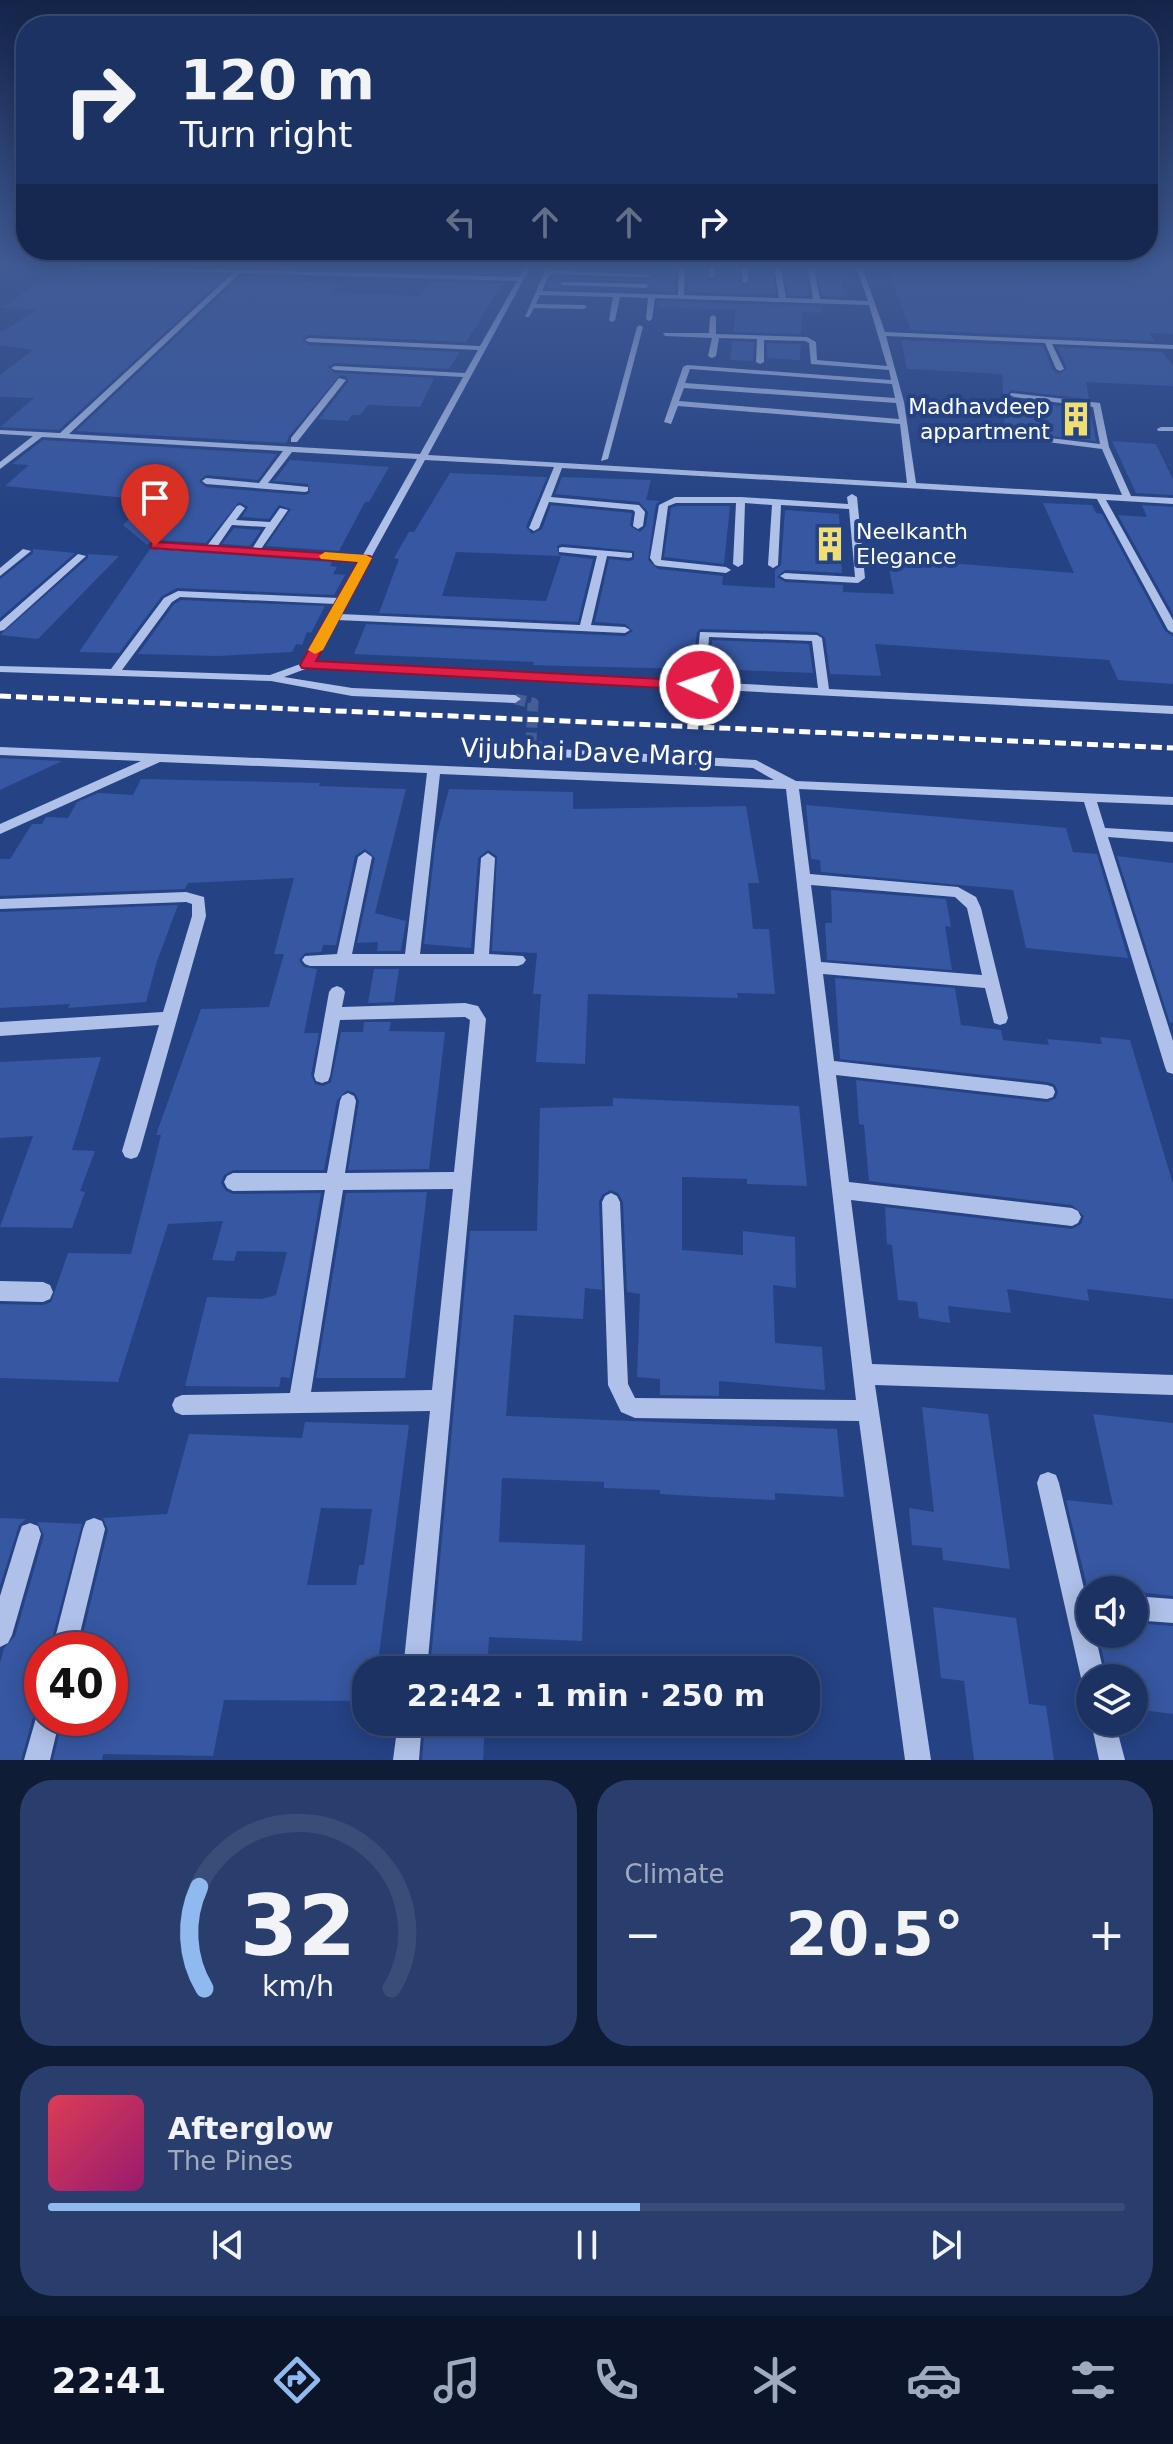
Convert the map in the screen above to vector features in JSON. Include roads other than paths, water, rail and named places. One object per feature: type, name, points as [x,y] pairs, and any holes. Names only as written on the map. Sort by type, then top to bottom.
[{"type":"street","points":[[0,432],[41,434],[67,431],[158,346]]},
{"type":"street","points":[[420,372],[436,346]]},
{"type":"street","points":[[307,665],[482,348],[439,346]]},
{"type":"street","points":[[604,459],[635,346]]},
{"type":"street","points":[[712,356],[713,346]]},
{"type":"street","points":[[759,346],[760,362]]},
{"type":"street","points":[[810,346],[811,359],[817,363],[891,368]]},
{"type":"street","points":[[885,346],[910,447],[912,482]]},
{"type":"street","points":[[1049,346],[1060,369]]},
{"type":"street","points":[[668,422],[685,369],[691,367],[894,382]]},
{"type":"street","points":[[335,368],[468,375]]},
{"type":"street","points":[[261,486],[342,380]]},
{"type":"street","points":[[680,385],[899,401]]},
{"type":"street","points":[[1014,395],[1094,403],[1105,447],[1126,494]]},
{"type":"street","points":[[674,403],[904,422]]},
{"type":"street","points":[[0,425],[212,440],[604,459],[1100,497],[1126,494],[1173,501]]},
{"type":"street","points":[[1161,429],[1173,429]]},
{"type":"street","points":[[0,466],[41,434]]},
{"type":"street","points":[[1016,436],[1105,447]]},
{"type":"street","points":[[425,451],[559,465],[770,478],[1126,494],[1173,493]]},
{"type":"street","points":[[534,528],[559,465]]},
{"type":"street","points":[[770,478],[773,565]]},
{"type":"street","points":[[206,481],[305,489]]},
{"type":"street","points":[[1100,497],[1173,630]]},
{"type":"street","points":[[546,499],[632,505],[640,512],[638,526]]},
{"type":"street","points":[[726,570],[658,563],[655,558],[662,510],[667,503],[675,500],[852,502],[860,578],[854,581],[785,576]]},
{"type":"street","points":[[738,564],[741,500]]},
{"type":"street","points":[[210,549],[240,508]]},
{"type":"street","points":[[254,552],[283,510]]},
{"type":"street","points":[[229,522],[273,525]]},
{"type":"street","points":[[155,546],[366,558]]},
{"type":"street","points":[[562,550],[629,555]]},
{"type":"street","points":[[0,573],[26,551]]},
{"type":"street","points":[[585,628],[603,553]]},
{"type":"street","points":[[0,628],[81,556]]},
{"type":"street","points":[[114,673],[168,600],[178,594],[342,601]]},
{"type":"street","points":[[334,617],[625,630]]},
{"type":"street","points":[[700,685],[704,634],[817,638],[824,692]]},
{"type":"street","points":[[271,678],[307,665],[1173,710]]},
{"type":"street","points":[[0,669],[271,678],[352,692],[515,699]]},
{"type":"street","points":[[544,750],[756,764],[792,784],[868,1411],[918,1760]]},
{"type":"street","name":"Vijubhai Dave Marg","points":[[0,751],[1173,801]]},
{"type":"street","points":[[0,829],[159,759]]},
{"type":"street","points":[[412,960],[434,770]]},
{"type":"street","points":[[1089,798],[1173,1067]]},
{"type":"street","points":[[1100,832],[1173,837]]},
{"type":"street","points":[[343,960],[365,857]]},
{"type":"street","points":[[481,960],[488,858]]},
{"type":"street","points":[[804,879],[958,892],[966,896],[974,908],[1000,1018]]},
{"type":"street","points":[[0,904],[186,897],[199,901],[199,916],[131,1151]]},
{"type":"street","points":[[310,960],[518,960]]},
{"type":"street","points":[[814,967],[991,982]]},
{"type":"street","points":[[322,1076],[337,992]]},
{"type":"street","points":[[334,1014],[465,1010],[476,1014],[416,1656]]},
{"type":"street","points":[[0,1029],[169,1018]]},
{"type":"street","points":[[827,1067],[1047,1092]]},
{"type":"street","points":[[299,1403],[348,1101]]},
{"type":"street","points":[[233,1182],[462,1180]]},
{"type":"street","points":[[841,1190],[1072,1217]]},
{"type":"street","points":[[611,1202],[618,1385],[628,1405],[635,1408],[868,1411]]},
{"type":"street","points":[[0,1291],[43,1292]]},
{"type":"street","points":[[864,1374],[1173,1385]]},
{"type":"street","points":[[182,1405],[442,1400]]},
{"type":"street","points":[[1048,1483],[1076,1580]]},
{"type":"street","points":[[68,1632],[94,1529]]},
{"type":"street","points":[[0,1635],[30,1534]]},
{"type":"street","points":[[1148,1609],[1173,1611]]},
{"type":"street","points":[[37,1760],[43,1736]]},
{"type":"street","points":[[406,1760],[409,1736]]},
{"type":"street","points":[[1106,1736],[1112,1760]]},
{"type":"tunnel","points":[[515,699],[533,703],[531,742],[544,750]]},
{"type":"railway","points":[[0,696],[1173,748]]},
{"type":"place","name":"Madhavdeep appartment","points":[[1076,419]]},
{"type":"place","name":"Neelkanth Elegance","points":[[830,544]]}]
